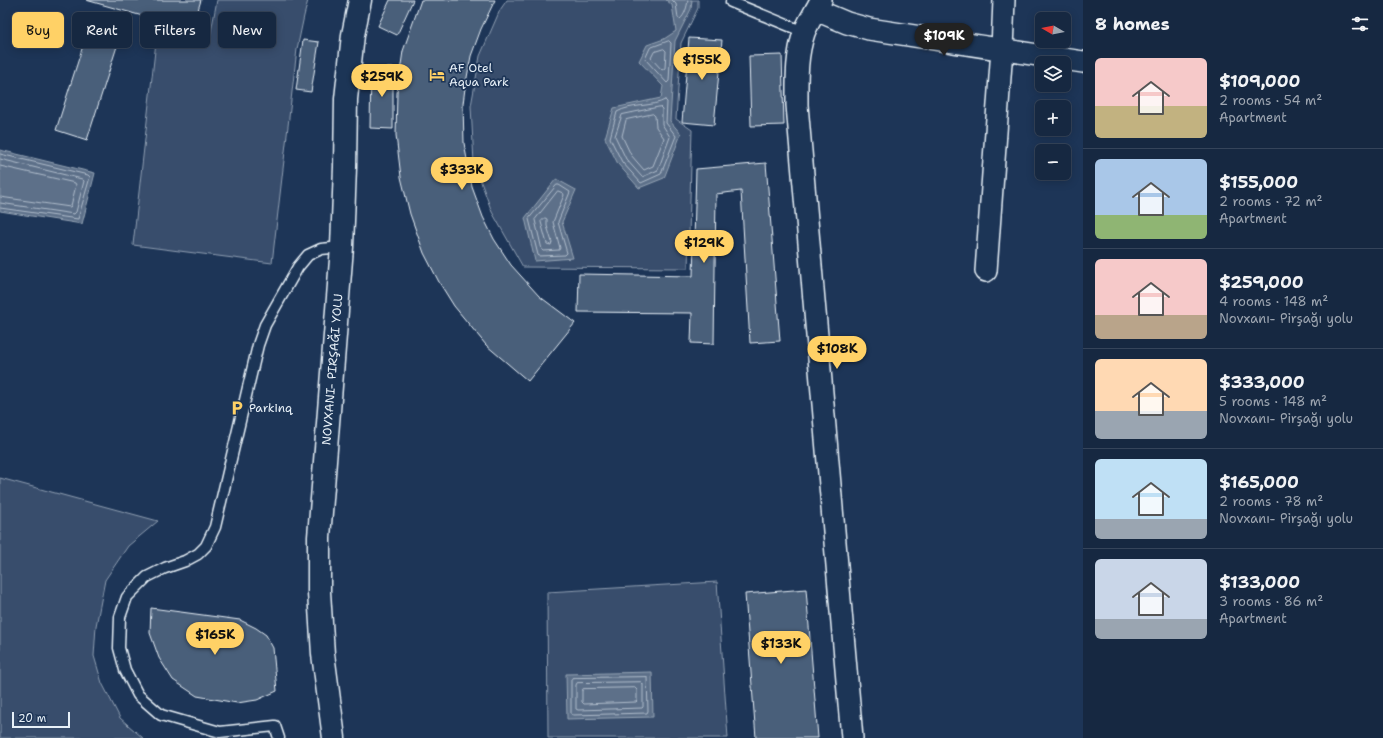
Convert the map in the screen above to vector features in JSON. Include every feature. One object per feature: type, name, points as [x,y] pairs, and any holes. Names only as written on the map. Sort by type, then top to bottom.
[{"type":"main road","points":[[334,738],[323,654],[319,592],[319,537],[342,247],[346,99],[353,34],[359,0]]},
{"type":"street","points":[[986,271],[1002,49],[1004,0]]},
{"type":"street","points":[[852,738],[798,105],[797,65],[798,54],[804,32],[819,5],[847,23],[869,29],[1083,62]]},
{"type":"lane","points":[[731,2],[804,32]]},
{"type":"lane","points":[[279,738],[275,726],[221,735],[161,715],[138,695],[125,670],[119,648],[120,617],[128,597],[146,576],[185,561],[198,554],[206,546],[215,527],[258,345],[265,325],[298,267],[308,255],[320,249],[342,247]]},
{"type":"shaded area","points":[[217,0],[308,0],[297,49],[272,263],[133,245],[155,48],[210,48],[210,37]]},
{"type":"shaded area","points":[[507,0],[698,0],[698,8],[681,43],[676,119],[692,130],[688,268],[523,267],[492,212],[474,163],[471,106],[480,56],[500,10]]},
{"type":"shaded area","points":[[0,478],[158,521],[128,546],[105,580],[96,626],[94,656],[102,683],[120,718],[143,738],[0,738]]},
{"type":"shaded area","points":[[717,582],[728,738],[548,738],[547,592]]},
{"type":"water","points":[[666,0],[692,0],[691,9],[675,41],[670,121],[681,134],[664,178],[639,188],[618,164],[605,138],[614,108],[661,98],[663,86],[639,61],[647,45],[664,39],[676,31],[672,5]]},
{"type":"water","points":[[0,150],[95,173],[82,224],[0,211]]},
{"type":"water","points":[[556,179],[576,190],[562,222],[573,258],[535,261],[525,218]]},
{"type":"water","points":[[652,672],[653,717],[567,719],[566,674]]},
{"type":"building","points":[[86,0],[201,0],[197,12],[140,12],[140,15]]},
{"type":"building","points":[[390,0],[413,0],[397,35],[378,26]]},
{"type":"building","points":[[421,0],[495,0],[481,29],[471,56],[463,104],[464,143],[472,187],[483,217],[494,239],[511,265],[539,296],[575,323],[528,381],[486,345],[454,306],[439,282],[424,253],[410,214],[401,177],[396,135],[397,93],[403,51]]},
{"type":"building","points":[[689,38],[722,40],[714,125],[682,122]]},
{"type":"building","points":[[303,40],[319,42],[311,92],[296,90]]},
{"type":"building","points":[[82,48],[116,48],[87,140],[56,130]]},
{"type":"building","points":[[782,55],[784,125],[751,126],[749,56]]},
{"type":"building","points":[[371,68],[393,68],[393,129],[370,128]]},
{"type":"building","points":[[766,163],[780,341],[750,343],[741,191],[716,194],[714,344],[691,343],[692,313],[578,312],[579,274],[693,276],[696,169]]},
{"type":"building","points":[[806,589],[818,738],[756,738],[745,594]]},
{"type":"building","points":[[151,608],[240,620],[256,628],[266,635],[273,648],[277,691],[257,700],[237,703],[197,696],[173,680],[159,658],[150,633]]},
{"type":"place","name":"AF Otel Aqua Park","points":[[437,75]]},
{"type":"place","name":"Parkinq","points":[[237,408]]}]
